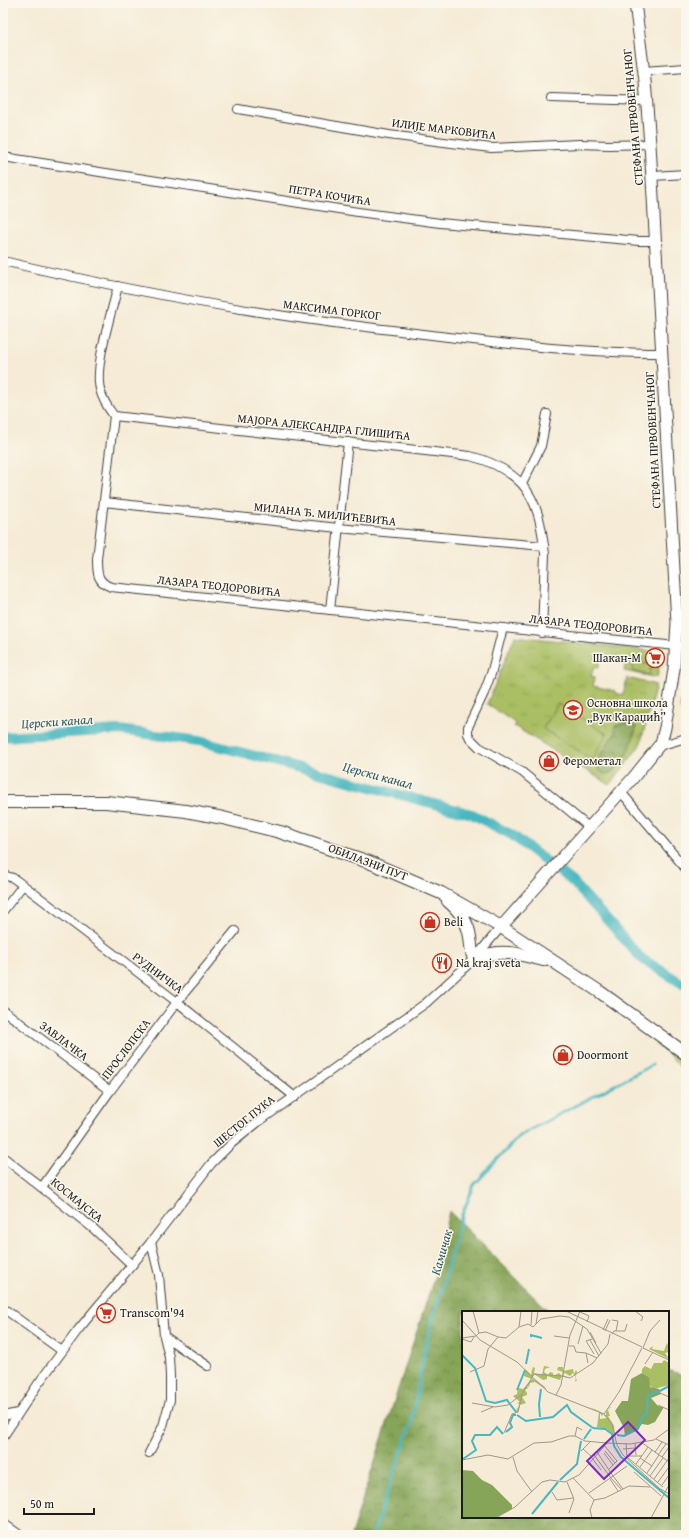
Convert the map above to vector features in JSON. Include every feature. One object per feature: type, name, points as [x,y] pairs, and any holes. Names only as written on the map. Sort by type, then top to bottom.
[{"type":"main road","name":"ОБИЛАЗНИ ПУТ","points":[[3,802],[49,801],[123,804],[186,811],[223,818],[280,832],[332,848],[396,872],[441,893],[501,927],[600,992],[686,1054]]},
{"type":"main road","points":[[441,893],[464,918],[469,932],[474,959],[478,960],[492,954],[509,952],[542,960],[550,960]]},
{"type":"street","name":"СТЕФАНА ПРВОВЕНЧАНОГ","points":[[501,927],[590,828],[661,743],[665,728],[674,669],[676,623],[656,241],[647,101],[635,3]]},
{"type":"street","points":[[644,71],[686,68]]},
{"type":"street","points":[[551,98],[647,101]]},
{"type":"street","name":"ИЛИЈЕ МАРКОВИЋА","points":[[238,109],[389,135],[491,148],[579,144],[650,144]]},
{"type":"street","name":"ПЕТРА КОЧИЋА","points":[[3,157],[358,212],[440,223],[639,241],[656,241]]},
{"type":"street","points":[[652,176],[686,174]]},
{"type":"street","name":"МАКСИМА ГОРКОГ","points":[[3,261],[73,278],[285,316],[461,338],[587,351],[661,353]]},
{"type":"street","points":[[114,416],[103,398],[99,380],[102,350],[118,286]]},
{"type":"street","points":[[522,484],[541,446],[547,414]]},
{"type":"street","name":"МАЈОРА АЛЕКСАНДРА ГЛИШИЋА","points":[[114,416],[470,456],[484,459],[501,467],[522,484],[531,496],[539,516],[544,546],[542,633]]},
{"type":"street","name":"ЛАЗАРА ТЕОДОРОВИЋА","points":[[114,416],[96,559],[98,576],[104,585],[542,633],[676,646]]},
{"type":"street","points":[[330,610],[348,442]]},
{"type":"street","name":"МИЛАНА Ђ. МИЛИЋЕВИЋА","points":[[104,502],[338,528],[544,546]]},
{"type":"street","points":[[503,628],[491,674],[468,727],[468,734],[479,747],[522,772],[590,828]]},
{"type":"street","points":[[658,746],[686,738]]},
{"type":"street","points":[[621,792],[686,869]]},
{"type":"street","name":"РУДНИЧКА","points":[[3,875],[13,878],[23,885],[177,1002],[294,1097]]},
{"type":"street","points":[[3,911],[23,885]]},
{"type":"street","name":"ШЕСТОГ ПУКА","points":[[3,1437],[18,1413],[62,1351],[96,1307],[151,1242],[216,1159],[256,1123],[426,1003],[474,959],[501,927]]},
{"type":"street","name":"ПРОСЛОПСКА","points":[[42,1187],[110,1091],[177,1002],[235,931]]},
{"type":"street","name":"ЗАВЛАЧКА","points":[[3,1010],[110,1091]]},
{"type":"street","name":"КОСМАЈСКА","points":[[3,1157],[94,1229],[132,1265]]},
{"type":"street","points":[[149,1454],[163,1426],[170,1400],[169,1358],[164,1336],[159,1275],[151,1242]]},
{"type":"street","points":[[3,1308],[62,1351]]},
{"type":"street","points":[[164,1336],[208,1366]]},
{"type":"street","points":[[3,1416],[18,1413]]},
{"type":"street","points":[[3,1523],[20,1535]]},
{"type":"green space","name":"Основна школа „Вук Караџић”","points":[[515,636],[661,652],[661,654],[649,653],[648,662],[660,663],[657,678],[624,671],[626,664],[601,657],[598,668],[594,667],[591,676],[595,677],[593,686],[616,691],[616,693],[623,695],[627,678],[656,685],[641,742],[610,785],[514,726],[515,723],[487,704]]},
{"type":"green space","points":[[634,661],[651,665],[649,675],[632,671]]},
{"type":"green space","points":[[684,686],[686,688],[686,712],[680,709]]},
{"type":"green space","points":[[558,704],[607,734],[592,759],[543,729]]},
{"type":"green space","points":[[628,721],[636,727],[627,753],[615,770],[604,774],[596,765],[601,759],[599,755],[608,747],[610,740],[615,735],[615,726]]},
{"type":"green space","points":[[655,1044],[661,1046],[675,1057],[686,1062],[686,1074],[668,1054]]},
{"type":"green space","points":[[449,1211],[549,1311],[462,1311],[462,1518],[669,1518],[669,1370],[686,1376],[686,1535],[351,1535],[435,1275]]},
{"type":"waterway","name":"Церски канал","points":[[3,737],[119,730],[199,741],[472,814],[512,835],[573,882],[641,958],[686,986]]},
{"type":"waterway","name":"Камичак","points":[[373,1535],[411,1425],[426,1344],[462,1215],[474,1185],[519,1136],[652,1065]]},
{"type":"place","name":"Шакан-М","points":[[655,658]]},
{"type":"place","name":"Основна школа „Вук Караџић”","points":[[573,710]]},
{"type":"place","name":"Ферометал","points":[[549,761]]},
{"type":"place","name":"Beli","points":[[430,922]]},
{"type":"place","name":"Na kraj sveta","points":[[442,963]]},
{"type":"place","name":"Doormont","points":[[563,1055]]},
{"type":"place","name":"Transcom'94","points":[[106,1313]]}]
